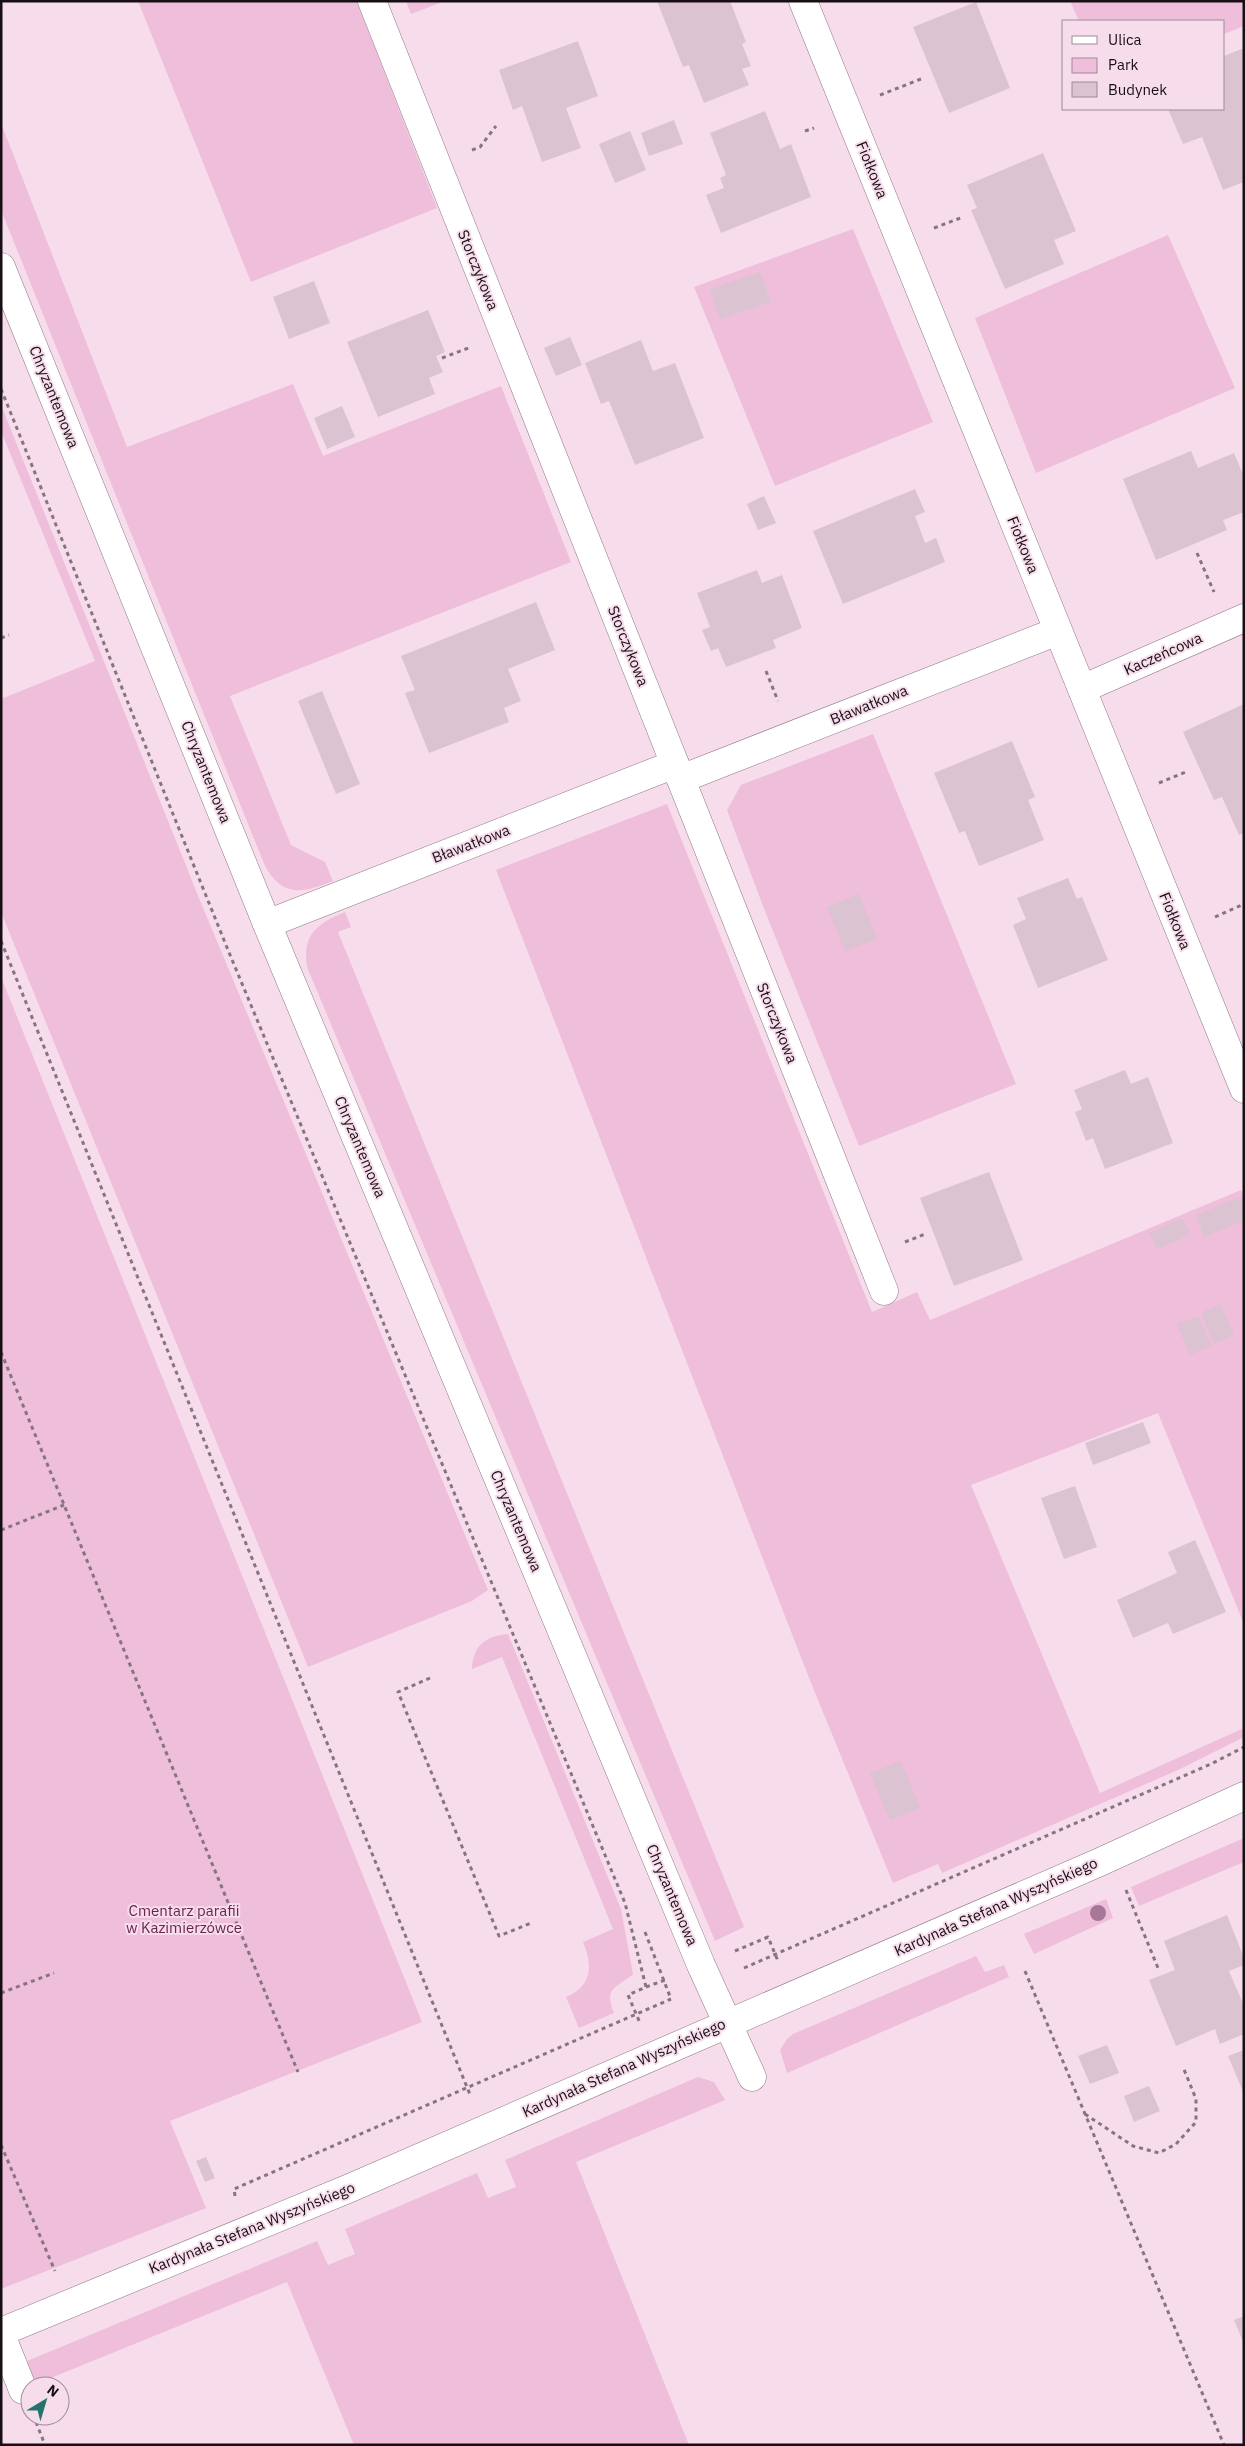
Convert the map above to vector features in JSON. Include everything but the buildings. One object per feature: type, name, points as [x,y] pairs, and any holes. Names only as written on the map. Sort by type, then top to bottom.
[{"type":"street","name":"Storczykowa","points":[[372,1],[884,1291]]},
{"type":"street","name":"Fiołkowa","points":[[803,1],[1244,1089]]},
{"type":"street","name":"Chryzantemowa","points":[[1,267],[267,924],[727,2024],[752,2077]]},
{"type":"street","name":"Kaczeńcowa","points":[[1082,689],[1244,618]]},
{"type":"street","name":"Bławatkowa","points":[[267,924],[1058,631]]},
{"type":"street","name":"Kardynała Stefana Wyszyńskiego","points":[[1,2333],[350,2188],[1100,1862],[1244,1796]]},
{"type":"street","points":[[1,2333],[20,2382]]},
{"type":"path","points":[[846,108],[921,79]]},
{"type":"path","points":[[1,389],[228,950],[626,1904],[646,1987],[628,1995],[642,2030]]},
{"type":"path","points":[[1,638],[9,635]]},
{"type":"path","points":[[1,941],[473,2102]]},
{"type":"path","points":[[1,1352],[298,2072]]},
{"type":"path","points":[[1,1530],[64,1505]]},
{"type":"path","points":[[430,1678],[398,1692],[499,1936],[531,1923]]},
{"type":"path","points":[[1122,1883],[1158,1968]]},
{"type":"path","points":[[768,1937],[781,1967]]},
{"type":"path","points":[[1025,1971],[1224,2445]]},
{"type":"path","points":[[1,1993],[54,1973]]},
{"type":"path","points":[[1084,2114],[1133,2146],[1159,2153],[1176,2144],[1196,2122],[1196,2099],[1183,2067]]},
{"type":"path","points":[[1,2145],[69,2304]]},
{"type":"path","points":[[38,2426],[45,2445]]},
{"type":"green space","points":[[138,1],[357,1],[437,208],[251,282]]},
{"type":"green space","points":[[406,1],[445,1],[411,14]]},
{"type":"green space","points":[[1070,1],[1244,1],[1244,26],[1225,34],[1225,20],[1079,20]]},
{"type":"green space","points":[[1,123],[127,447],[293,384],[323,456],[501,386],[571,562],[230,696],[291,845],[325,862],[333,881],[312,888],[294,890],[279,884],[265,866],[1,210]]},
{"type":"green space","points":[[853,229],[933,422],[775,486],[694,287]]},
{"type":"green space","points":[[1168,235],[1235,388],[1036,473],[975,318]]},
{"type":"green space","points":[[1,405],[201,903],[488,1590],[472,1601],[308,1667],[1,912],[1,699],[95,661],[1,431]]},
{"type":"green space","points":[[873,734],[1016,1084],[859,1146],[763,906],[727,810],[741,785]]},
{"type":"green space","points":[[667,804],[872,1312],[917,1292],[930,1320],[1241,1190],[1244,1197],[1244,1624],[1158,1413],[971,1485],[1100,1793],[1244,1728],[1244,1737],[1178,1770],[942,1873],[938,1864],[893,1883],[809,1678],[496,870]]},
{"type":"green space","points":[[345,912],[351,927],[338,932],[744,1927],[715,1941],[307,967],[306,956],[309,938],[319,926]]},
{"type":"green space","name":"Cmentarz parafii w Kazimierzówce","points":[[1,977],[422,2022],[170,2121],[206,2208],[1,2289]]},
{"type":"green space","points":[[508,1634],[621,1909],[633,1974],[613,1989],[611,1993],[610,1998],[614,2013],[579,2028],[566,1997],[581,1987],[588,1974],[588,1959],[583,1942],[613,1929],[502,1657],[472,1669],[475,1654],[482,1644],[493,1637]]},
{"type":"green space","points":[[1244,1838],[1244,1862],[1139,1906],[1131,1887]]},
{"type":"green space","points":[[1106,1899],[1113,1918],[1034,1954],[1024,1934]]},
{"type":"green space","points":[[976,1956],[985,1972],[1004,1965],[1009,1977],[787,2073],[780,2050],[787,2039],[793,2034]]},
{"type":"green space","points":[[698,2077],[714,2082],[725,2100],[576,2162],[689,2445],[354,2445],[287,2282],[56,2376],[33,2376],[27,2361],[317,2241],[328,2265],[355,2254],[345,2229],[477,2173],[488,2198],[516,2187],[505,2160]]}]
